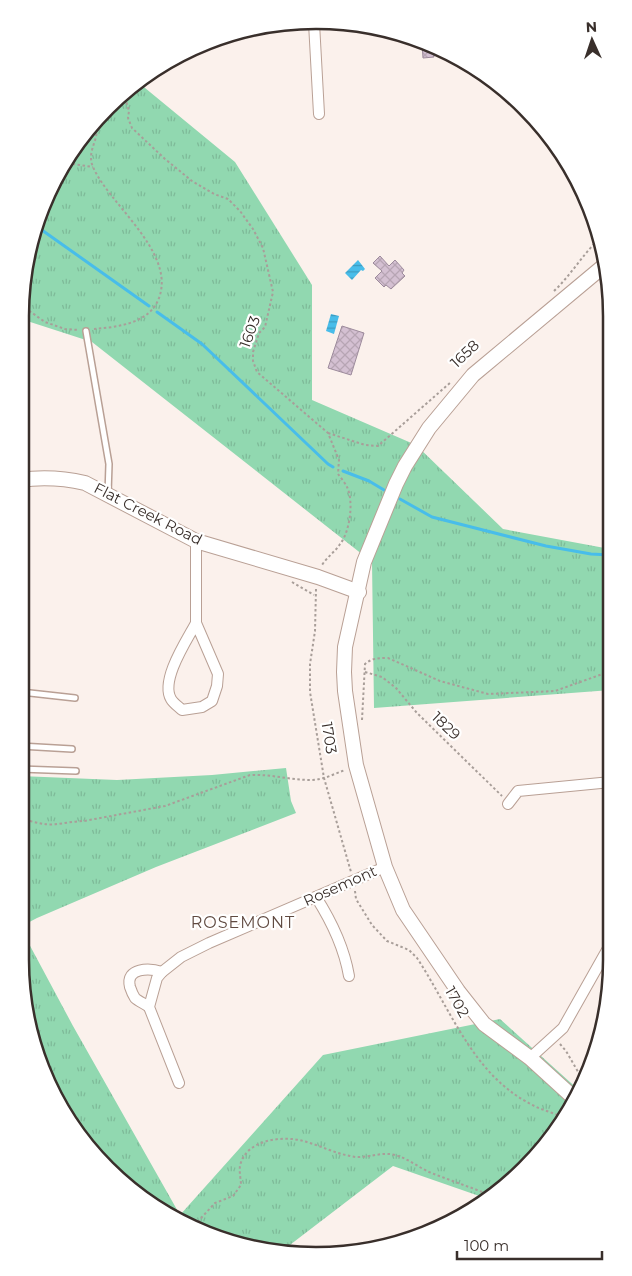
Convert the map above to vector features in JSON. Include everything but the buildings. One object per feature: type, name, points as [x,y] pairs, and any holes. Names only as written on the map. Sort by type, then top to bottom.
[{"type":"street","points":[[314,29],[319,114]]},
{"type":"street","points":[[570,1094],[530,1058],[484,1024],[458,991],[403,910],[385,867],[356,765],[344,672],[345,647],[359,592],[364,562],[405,466],[430,428],[473,375],[599,269]]},
{"type":"street","name":"Flat Creek Road","points":[[29,479],[66,479],[85,483],[196,541],[318,577],[359,592]]},
{"type":"street","points":[[196,541],[196,623],[218,674],[217,686],[212,701],[202,707],[182,710],[171,699],[168,682],[196,623]]},
{"type":"street","points":[[508,804],[518,791],[603,783]]},
{"type":"street","name":"Rosemont","points":[[149,1007],[157,978],[182,956],[385,867]]},
{"type":"street","points":[[316,897],[346,956],[349,976]]},
{"type":"street","points":[[530,1058],[564,1028],[603,957]]},
{"type":"street","points":[[162,972],[153,969],[141,970],[133,974],[129,981],[130,989],[135,998],[149,1007],[179,1084]]},
{"type":"lane","points":[[87,330],[109,464],[108,494]]},
{"type":"lane","points":[[29,693],[75,698]]},
{"type":"lane","points":[[29,747],[72,749]]},
{"type":"lane","points":[[29,769],[76,771]]},
{"type":"path","name":"1603","points":[[126,101],[129,111],[128,118],[132,128],[142,139],[192,181],[214,194],[228,199],[240,211],[253,229],[263,248],[273,292],[266,327],[259,333],[253,352],[253,361],[257,372],[328,433],[339,460],[338,474],[348,489],[349,528],[340,544],[322,565],[315,595]]},
{"type":"path","points":[[29,311],[45,322],[65,329],[87,330],[137,321],[145,317],[157,304],[162,288],[161,274],[155,258],[146,239],[94,168],[90,153],[97,131]]},
{"type":"path","points":[[72,164],[94,168]]},
{"type":"path","points":[[553,292],[566,280],[587,250],[594,244]]},
{"type":"path","name":"1658","points":[[328,433],[365,445],[378,446],[456,377]]},
{"type":"path","name":"1703","points":[[315,595],[315,631],[310,664],[310,692],[324,778],[353,880]]},
{"type":"path","name":"1829","points":[[508,804],[417,713],[396,688],[382,677],[364,672],[365,664],[378,658],[388,658],[440,681],[488,694],[555,690],[603,673]]},
{"type":"path","points":[[29,821],[45,825],[84,821],[165,806],[250,775],[264,774],[310,780],[324,778]]},
{"type":"path","name":"1702","points":[[353,880],[356,899],[372,925],[387,941],[409,950],[417,958],[474,1053],[487,1070],[527,1102],[558,1115]]},
{"type":"path","points":[[554,1036],[566,1051],[579,1074]]},
{"type":"path","points":[[199,1222],[215,1204],[233,1196],[241,1186],[240,1166],[247,1151],[253,1146],[290,1138],[359,1158],[379,1154],[394,1154],[428,1171],[484,1193]]},
{"type":"green space","points":[[143,86],[235,162],[312,285],[312,400],[416,445],[503,529],[603,548],[603,691],[374,708],[372,562],[92,342],[29,322],[29,297],[34,260],[44,224],[58,189],[77,156],[113,113]]},
{"type":"green space","points":[[286,768],[291,801],[296,813],[156,867],[29,922],[29,776],[117,780],[212,775]]},
{"type":"green space","points":[[29,944],[73,1026],[179,1212],[141,1188],[113,1163],[88,1135],[67,1104],[44,1052],[34,1016],[29,979]]},
{"type":"green space","points":[[500,1019],[574,1086],[555,1120],[532,1149],[505,1176],[480,1196],[393,1166],[288,1246],[260,1242],[224,1232],[181,1214],[323,1055]]},
{"type":"water","points":[[358,260],[365,269],[361,270],[352,280],[345,273]]},
{"type":"water","points":[[331,314],[339,316],[334,334],[326,331]]},
{"type":"waterway","points":[[42,230],[149,306]]},
{"type":"waterway","points":[[157,312],[202,344],[333,467]]},
{"type":"waterway","points":[[343,471],[369,481],[384,490]]},
{"type":"waterway","points":[[400,499],[432,517],[546,546],[603,555]]},
{"type":"district","name":"ROSEMONT","points":[[243,922]]}]
